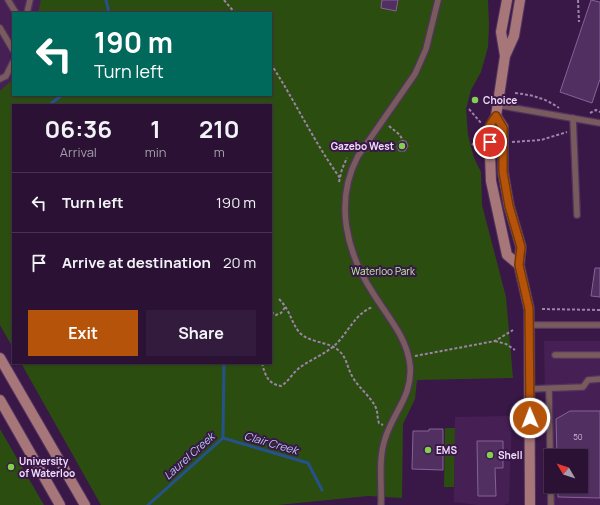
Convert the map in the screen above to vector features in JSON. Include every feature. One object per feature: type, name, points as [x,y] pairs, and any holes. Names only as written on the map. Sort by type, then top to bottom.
[{"type":"street","points":[[507,0],[501,32],[504,56],[496,116],[489,129],[491,181],[507,254],[519,265]]},
{"type":"street","points":[[504,56],[514,36],[520,0]]},
{"type":"street","points":[[496,116],[503,128],[503,172],[509,206],[521,247],[519,265],[529,309],[530,505]]},
{"type":"street","points":[[0,358],[85,505]]},
{"type":"street","points":[[0,400],[60,505]]},
{"type":"lane","points":[[8,0],[15,12]]},
{"type":"lane","points":[[27,12],[30,0]]},
{"type":"lane","points":[[381,505],[382,450],[390,427],[404,403],[408,388],[410,366],[400,335],[359,268],[350,243],[344,212],[346,183],[350,169],[415,74],[426,49],[438,0]]},
{"type":"lane","points":[[0,28],[12,48]]},
{"type":"lane","points":[[0,79],[6,76],[12,64]]},
{"type":"lane","points":[[497,105],[600,123]]},
{"type":"lane","points":[[573,118],[577,215]]},
{"type":"lane","points":[[530,325],[600,325]]},
{"type":"lane","points":[[555,355],[600,355]]},
{"type":"lane","points":[[530,389],[583,387],[588,380],[600,379]]},
{"type":"lane","points":[[549,389],[551,505]]},
{"type":"path","points":[[224,0],[234,12]]},
{"type":"path","points":[[578,0],[579,22]]},
{"type":"path","points":[[272,66],[294,104],[308,124],[320,149],[340,178]]},
{"type":"path","points":[[515,93],[531,95],[548,100],[565,109]]},
{"type":"path","points":[[469,109],[481,123],[482,129]]},
{"type":"path","points":[[583,115],[596,110],[600,112]]},
{"type":"path","points":[[382,121],[400,135],[403,141]]},
{"type":"path","points":[[511,142],[541,140],[567,132]]},
{"type":"path","points":[[472,145],[481,134]]},
{"type":"path","points":[[339,188],[342,169],[348,157]]},
{"type":"path","points":[[279,299],[286,306],[299,332],[305,337],[327,343],[339,350],[345,357],[350,372],[373,403],[377,410],[379,423],[383,425]]},
{"type":"path","points":[[272,313],[276,315],[281,313],[286,306]]},
{"type":"path","points":[[262,364],[269,380],[273,385],[281,386],[298,369],[333,347],[365,309],[373,306],[376,312]]},
{"type":"path","points":[[542,309],[600,310]]},
{"type":"path","points":[[408,357],[495,341],[513,330]]},
{"type":"path","points":[[495,341],[506,344],[515,350]]},
{"type":"path","points":[[380,431],[385,421]]},
{"type":"shaded area","points":[[0,0],[44,0],[41,12],[12,12],[12,93],[0,103]]},
{"type":"shaded area","points":[[544,341],[600,341],[600,505],[547,505],[547,493],[588,493],[588,449],[546,449]]},
{"type":"shaded area","points":[[512,416],[509,503],[504,505],[478,505],[454,502],[455,417]]},
{"type":"green space","name":"Waterloo Park","points":[[41,0],[488,0],[488,47],[481,72],[471,90],[466,109],[468,135],[474,158],[481,172],[482,205],[506,297],[513,378],[417,380],[415,399],[403,424],[402,498],[368,496],[278,505],[101,505],[22,364],[272,364],[272,104],[12,104],[12,346],[0,325],[0,91],[12,80],[12,96],[272,96],[272,12],[38,12]]},
{"type":"green space","points":[[445,428],[455,428],[454,487],[444,487]]},
{"type":"green space","name":"University of Waterloo","points":[[0,429],[44,505],[0,505]]},
{"type":"building","points":[[382,0],[398,0],[396,11],[381,8]]},
{"type":"building","points":[[591,0],[600,2],[600,79],[592,103],[560,92]]},
{"type":"building","name":"Gazebo West","points":[[400,141],[406,141],[408,146],[405,151],[399,151],[397,146]]},
{"type":"building","points":[[595,268],[600,268],[600,297],[591,296]]},
{"type":"building","points":[[570,411],[600,411],[600,498],[558,497],[558,493],[588,493],[588,449],[557,449],[556,419]]},
{"type":"building","name":"EMS","points":[[429,429],[443,429],[443,470],[412,469],[413,431],[429,431]]},
{"type":"building","points":[[477,441],[503,441],[503,468],[495,468],[496,496],[478,496]]},
{"type":"waterway","name":"Laurel Creek","points":[[106,0],[109,12]]},
{"type":"waterway","name":"Laurel Creek","points":[[50,104],[61,96]]},
{"type":"waterway","name":"Laurel Creek","points":[[148,505],[223,438],[224,364]]},
{"type":"waterway","name":"Clair Creek","points":[[223,438],[308,463],[322,490]]},
{"type":"place","name":"Choice","points":[[475,100]]},
{"type":"place","name":"Gazebo West","points":[[402,146]]},
{"type":"place","name":"EMS","points":[[428,450]]},
{"type":"place","name":"Shell","points":[[490,455]]},
{"type":"place","name":"University of Waterloo","points":[[11,467]]},
{"type":"route","points":[[490,142],[489,129],[496,116],[503,128],[503,172],[509,206],[521,247],[519,265],[529,309],[530,418]]}]
